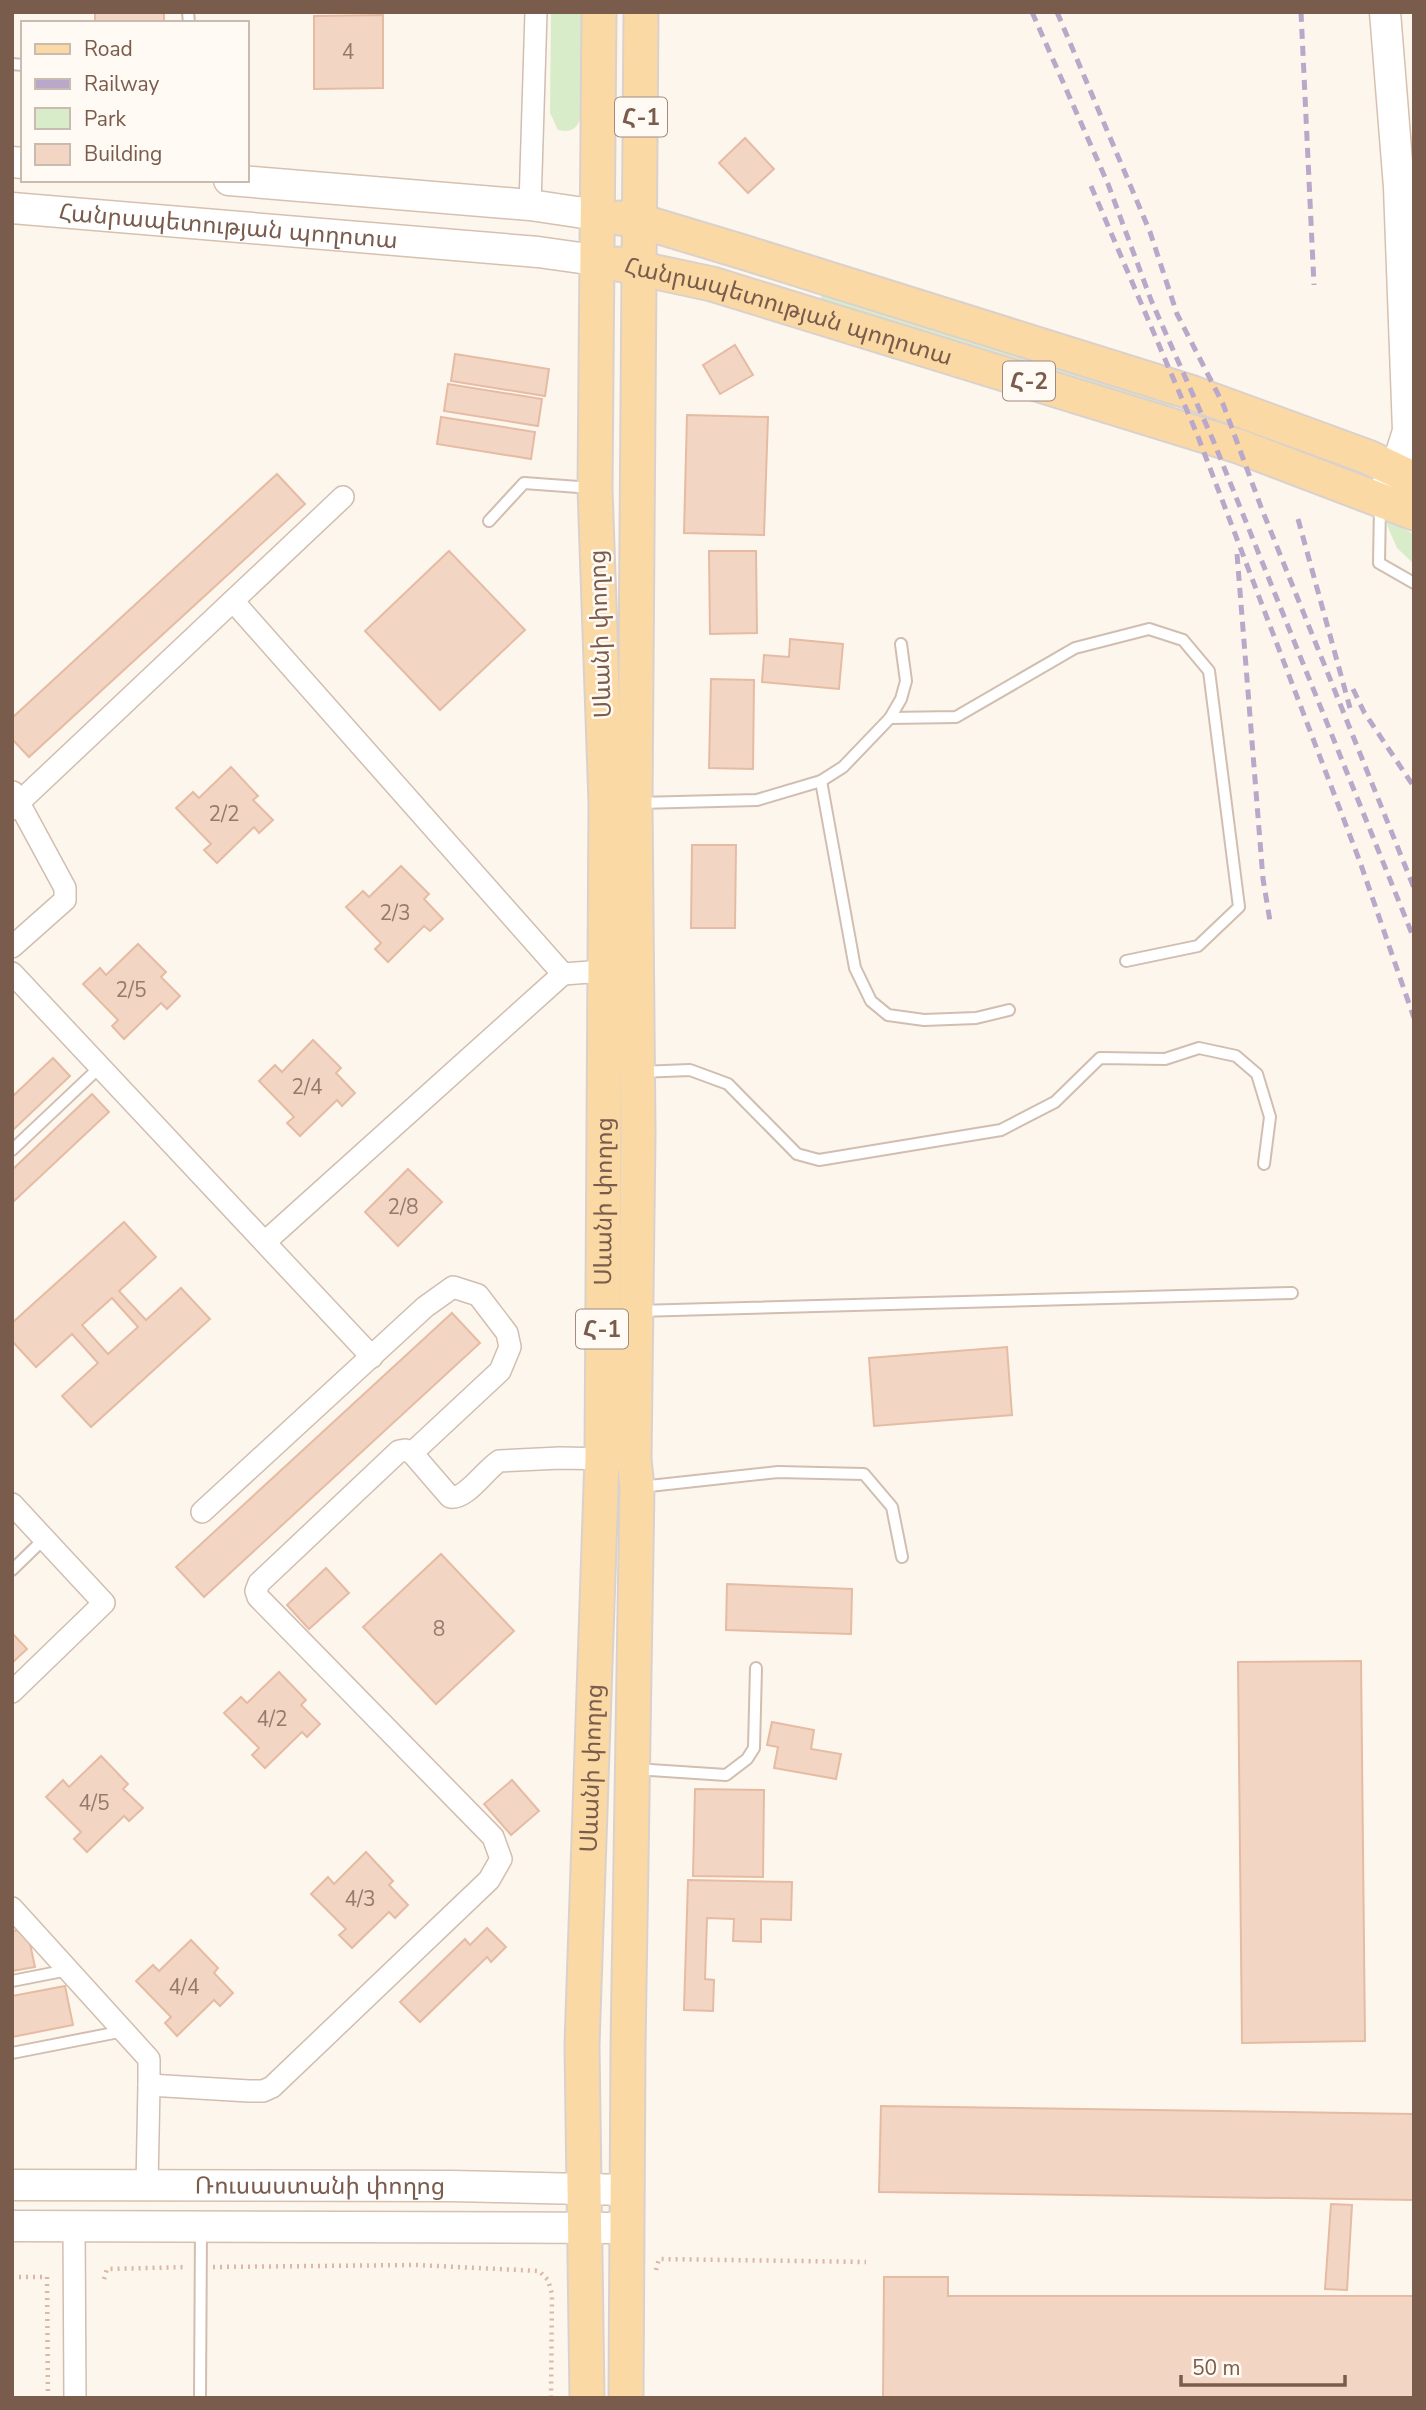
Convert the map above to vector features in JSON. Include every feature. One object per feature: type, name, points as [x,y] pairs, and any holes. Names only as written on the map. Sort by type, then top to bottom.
[{"type":"main road","name":"Հ-1","points":[[597,215],[599,12]]},
{"type":"main road","name":"Հ-1","points":[[640,221],[641,12]]},
{"type":"main road","points":[[1380,499],[1408,431],[1399,187],[1385,12]]},
{"type":"main road","name":"Հանրապետության պողոտա","points":[[248,182],[530,205],[640,221],[1193,393],[1393,468]]},
{"type":"main road","name":"Հանրապետության պողոտա","points":[[12,208],[538,253],[638,268],[724,288],[1238,446],[1414,513]]},
{"type":"main road","name":"Սևանի փողոց","points":[[587,2398],[583,2228],[584,1949],[635,1311],[637,1072],[620,803],[595,489],[597,215]]},
{"type":"main road","name":"Սևանի փողոց","points":[[626,2398],[632,1769],[624,1468],[604,971],[620,803],[640,221]]},
{"type":"main road","name":"Ռուսաստանի փողոց","points":[[12,2185],[450,2186],[627,2190]]},
{"type":"main road","name":"Ռուսաստանի փողոց","points":[[12,2226],[626,2228]]},
{"type":"street","points":[[530,205],[536,12]]},
{"type":"street","points":[[12,947],[65,900],[65,888],[14,801],[343,497]]},
{"type":"street","points":[[233,601],[563,974]]},
{"type":"street","points":[[265,1242],[563,974],[604,971]]},
{"type":"street","points":[[12,973],[372,1357]]},
{"type":"street","points":[[202,1512],[425,1307],[453,1286],[478,1295],[507,1333],[510,1347],[500,1371],[412,1453]]},
{"type":"street","points":[[149,2085],[249,2091],[263,2091],[272,2087],[489,1880],[501,1859],[493,1837],[258,1597],[256,1591],[260,1583],[399,1451],[412,1453],[450,1497],[456,1498],[464,1494],[499,1461],[624,1468]]},
{"type":"street","points":[[12,1504],[104,1602],[12,1692]]},
{"type":"street","points":[[12,1908],[149,2059],[147,2186]]},
{"type":"street","points":[[74,2226],[75,2398]]},
{"type":"lane","points":[[489,521],[524,483],[595,489]]},
{"type":"lane","points":[[1380,499],[1379,563],[1414,583]]},
{"type":"lane","points":[[890,718],[956,717],[1075,648],[1149,629],[1183,640],[1209,671],[1239,907],[1198,946],[1126,961]]},
{"type":"lane","points":[[620,803],[757,800],[821,781],[843,766],[890,718],[901,699],[906,681],[901,644]]},
{"type":"lane","points":[[821,781],[855,968],[870,1001],[888,1014],[924,1020],[976,1018],[1009,1010]]},
{"type":"lane","points":[[637,1072],[690,1070],[728,1084],[797,1154],[819,1160],[1001,1130],[1055,1102],[1100,1058],[1165,1059],[1199,1048],[1236,1056],[1257,1074],[1270,1117],[1264,1164]]},
{"type":"lane","points":[[12,1150],[101,1066]]},
{"type":"lane","points":[[635,1311],[1292,1293]]},
{"type":"lane","points":[[624,1468],[864,1474],[892,1507],[902,1557]]},
{"type":"lane","points":[[12,1570],[45,1538]]},
{"type":"lane","points":[[632,1769],[726,1775],[747,1759],[754,1748],[755,1668]]},
{"type":"lane","points":[[12,1981],[68,1970]]},
{"type":"lane","points":[[12,2053],[124,2031]]},
{"type":"lane","points":[[200,2398],[201,2226]]},
{"type":"path","points":[[656,2274],[659,2259],[866,2262]]},
{"type":"path","points":[[104,2279],[107,2269],[200,2267],[416,2265],[540,2271],[548,2280],[552,2294],[551,2398]]},
{"type":"path","points":[[12,2277],[47,2277],[47,2398]]},
{"type":"green space","points":[[551,12],[583,12],[582,113],[577,125],[568,131],[558,130],[550,113]]},
{"type":"green space","points":[[822,294],[1173,406],[1170,415],[819,303]]},
{"type":"green space","points":[[1388,521],[1414,534],[1414,564],[1397,548],[1387,525]]},
{"type":"building","points":[[95,12],[164,12],[164,21],[95,21]]},
{"type":"building","points":[[383,15],[383,88],[314,89],[314,16]]},
{"type":"building","points":[[745,138],[774,169],[748,193],[719,163]]},
{"type":"building","points":[[735,345],[753,375],[720,394],[703,365]]},
{"type":"building","points":[[455,354],[549,369],[545,396],[451,381]]},
{"type":"building","points":[[448,384],[542,399],[538,426],[444,411]]},
{"type":"building","points":[[687,415],[768,417],[764,535],[684,533]]},
{"type":"building","points":[[441,417],[535,432],[531,459],[437,444]]},
{"type":"building","points":[[277,474],[305,504],[29,757],[12,739],[12,718]]},
{"type":"building","points":[[449,551],[525,630],[440,710],[365,631]]},
{"type":"building","points":[[709,551],[756,551],[757,633],[710,634]]},
{"type":"building","points":[[790,639],[843,644],[839,689],[762,682],[764,655],[789,657]]},
{"type":"building","points":[[711,679],[754,680],[753,769],[709,768]]},
{"type":"building","points":[[231,767],[258,796],[253,800],[273,820],[259,833],[254,827],[217,863],[204,850],[211,844],[176,808],[193,792],[199,798]]},
{"type":"building","points":[[692,845],[736,845],[735,928],[691,928]]},
{"type":"building","points":[[401,866],[429,894],[424,899],[443,919],[430,931],[424,926],[388,962],[375,949],[381,943],[346,907],[363,891],[369,897]]},
{"type":"building","points":[[138,944],[166,972],[161,977],[180,996],[167,1009],[161,1003],[124,1039],[112,1026],[118,1020],[83,984],[100,968],[106,975]]},
{"type":"building","points":[[313,1040],[341,1068],[336,1073],[355,1093],[342,1106],[337,1100],[300,1136],[287,1123],[294,1117],[259,1081],[275,1065],[282,1072]]},
{"type":"building","points":[[53,1058],[70,1076],[12,1131],[12,1097]]},
{"type":"building","points":[[92,1094],[109,1112],[12,1203],[12,1170]]},
{"type":"building","points":[[408,1169],[442,1202],[398,1246],[365,1212]]},
{"type":"building","points":[[124,1222],[156,1257],[119,1291],[146,1320],[181,1288],[210,1319],[91,1427],[62,1396],[98,1363],[72,1334],[36,1367],[12,1341],[12,1323]],"holes":[[[112,1298],[138,1327],[108,1354],[82,1325]]]},
{"type":"building","points":[[452,1313],[480,1343],[204,1597],[176,1567]]},
{"type":"building","points":[[1007,1347],[1012,1415],[874,1426],[869,1358]]},
{"type":"building","points":[[441,1554],[514,1631],[436,1704],[363,1627]]},
{"type":"building","points":[[326,1568],[349,1593],[309,1629],[287,1605]]},
{"type":"building","points":[[727,1584],[852,1589],[851,1634],[726,1630]]},
{"type":"building","points":[[12,1633],[27,1649],[12,1663]]},
{"type":"building","points":[[1361,1661],[1365,2041],[1242,2043],[1238,1662]]},
{"type":"building","points":[[279,1672],[306,1700],[301,1705],[320,1724],[307,1737],[302,1732],[265,1768],[252,1755],[259,1748],[224,1713],[241,1697],[247,1703]]},
{"type":"building","points":[[772,1722],[814,1730],[811,1749],[841,1754],[836,1779],[774,1768],[778,1747],[767,1745]]},
{"type":"building","points":[[101,1756],[128,1784],[123,1789],[143,1808],[129,1821],[124,1816],[87,1852],[74,1839],[81,1832],[46,1797],[63,1780],[69,1787]]},
{"type":"building","points":[[512,1780],[539,1811],[511,1835],[484,1804]]},
{"type":"building","points":[[695,1789],[764,1790],[763,1877],[693,1876]]},
{"type":"building","points":[[366,1852],[393,1881],[389,1885],[408,1905],[395,1918],[389,1912],[352,1948],[339,1935],[346,1929],[311,1894],[328,1877],[334,1884]]},
{"type":"building","points":[[688,1880],[792,1882],[791,1920],[761,1919],[761,1942],[733,1941],[734,1919],[707,1918],[705,1979],[714,1980],[713,2011],[684,2010]]},
{"type":"building","points":[[487,1928],[506,1947],[491,1962],[487,1957],[420,2022],[400,2002],[465,1939],[470,1945]]},
{"type":"building","points":[[19,1930],[29,1939],[35,1967],[12,1971],[12,1931]]},
{"type":"building","points":[[191,1940],[218,1968],[214,1973],[233,1993],[220,2006],[214,2000],[177,2036],[165,2023],[171,2017],[136,1981],[153,1965],[159,1971]]},
{"type":"building","points":[[65,1986],[73,2025],[12,2037],[12,1996]]},
{"type":"building","points":[[881,2106],[1414,2114],[1414,2200],[879,2192]]},
{"type":"building","points":[[1331,2204],[1352,2205],[1347,2290],[1325,2289]]},
{"type":"building","points":[[884,2277],[948,2277],[948,2296],[1414,2296],[1414,2398],[883,2398]]},
{"type":"railway","points":[[1032,12],[1108,184],[1151,300],[1213,440],[1414,939]]},
{"type":"railway","points":[[1057,12],[1150,232],[1177,314],[1223,404],[1261,507],[1414,888]]},
{"type":"railway","points":[[1301,12],[1314,285]]},
{"type":"railway","points":[[1091,186],[1197,434],[1360,862],[1414,1018]]},
{"type":"railway","points":[[1298,519],[1350,708]]},
{"type":"railway","points":[[1237,554],[1263,879],[1270,921]]},
{"type":"railway","points":[[1353,689],[1364,712],[1414,787]]}]
